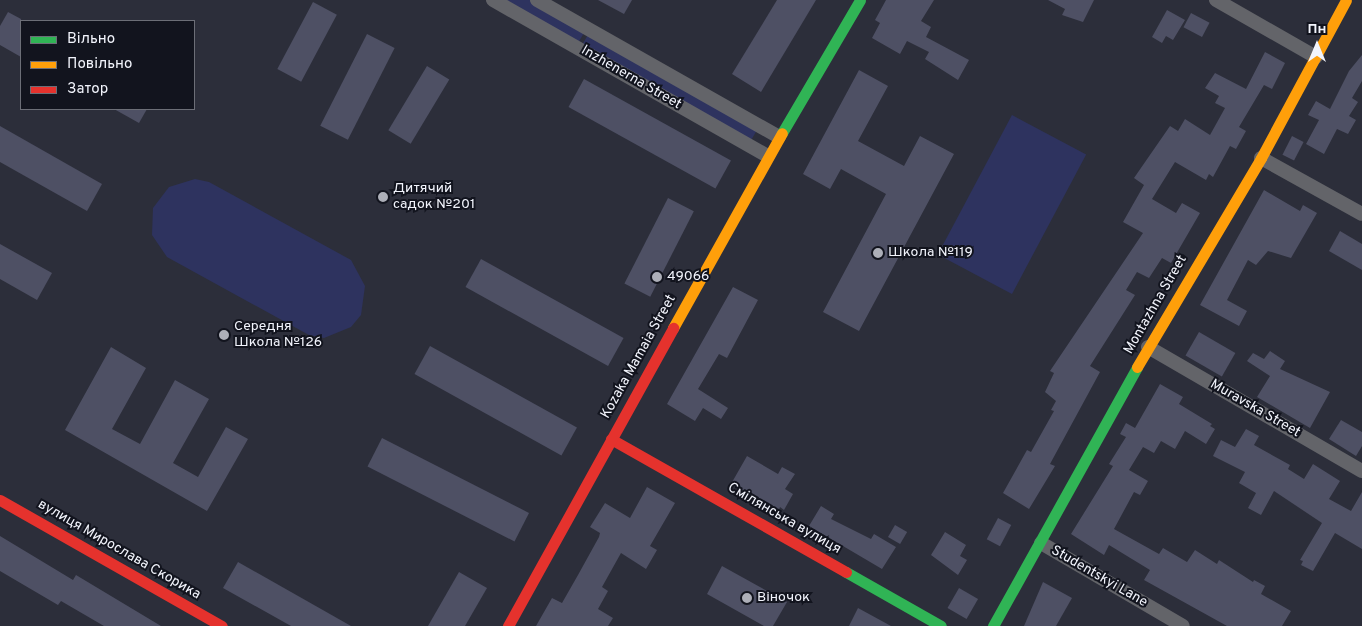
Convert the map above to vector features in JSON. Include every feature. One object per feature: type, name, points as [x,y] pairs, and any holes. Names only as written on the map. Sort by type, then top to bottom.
[{"type":"street","name":"Inzhenerna Street","points":[[493,0],[768,156]]},
{"type":"street","name":"Inzhenerna Street","points":[[537,0],[779,137]]},
{"type":"street","name":"Kozaka Mamaia Street","points":[[508,626],[768,156],[860,0]]},
{"type":"street","points":[[1216,0],[1316,57]]},
{"type":"street","name":"Montazhna Street","points":[[993,626],[1041,543],[1148,347],[1261,158],[1346,0]]},
{"type":"street","points":[[1261,158],[1362,214]]},
{"type":"street","name":"Muravska Street","points":[[1148,347],[1362,471]]},
{"type":"street","name":"Смілянська вулиця","points":[[611,439],[941,626]]},
{"type":"street","name":"вулиця Мирослава Скорика","points":[[0,500],[222,626]]},
{"type":"street","name":"Studentskyi Lane","points":[[1041,543],[1182,626]]},
{"type":"shaded area","points":[[498,0],[530,0],[585,31],[577,45]]},
{"type":"shaded area","points":[[589,33],[757,130],[749,144],[581,47]]},
{"type":"shaded area","points":[[1012,115],[1086,154],[1012,294],[938,255]]},
{"type":"shaded area","points":[[195,179],[209,182],[351,260],[365,286],[361,315],[351,327],[324,338],[309,335],[167,257],[152,235],[153,208],[169,187]]},
{"type":"building","points":[[598,0],[632,0],[624,14]]},
{"type":"building","points":[[777,0],[816,0],[761,92],[732,74]]},
{"type":"building","points":[[886,0],[934,0],[921,21],[931,27],[926,37],[969,60],[958,80],[925,59],[929,52],[907,41],[900,54],[872,38],[880,23],[875,20]]},
{"type":"building","points":[[1048,0],[1094,0],[1083,22],[1062,15],[1065,9]]},
{"type":"building","points":[[313,2],[337,15],[301,82],[277,69]]},
{"type":"building","points":[[1167,10],[1185,20],[1173,40],[1166,36],[1162,43],[1152,37]]},
{"type":"building","points":[[8,12],[21,19],[20,56],[0,45],[0,26]]},
{"type":"building","points":[[1191,13],[1210,23],[1202,37],[1183,27]]},
{"type":"building","points":[[367,34],[395,48],[348,140],[320,126]]},
{"type":"building","points":[[1265,52],[1285,63],[1272,89],[1264,85],[1239,127],[1246,131],[1236,149],[1230,146],[1213,177],[1209,174],[1206,180],[1175,162],[1152,199],[1176,213],[1182,203],[1200,213],[1171,263],[1162,258],[1149,278],[1137,272],[1126,290],[1135,295],[1090,366],[1100,372],[1050,464],[1055,466],[1029,509],[1003,493],[1027,450],[1031,452],[1054,411],[1051,410],[1056,401],[1045,392],[1054,373],[1050,371],[1143,233],[1123,222],[1144,185],[1134,178],[1170,126],[1178,131],[1185,119],[1210,135],[1225,108],[1215,103],[1219,96],[1205,88],[1215,73],[1246,89]]},
{"type":"building","points":[[1362,55],[1362,81],[1352,98],[1358,102],[1349,116],[1356,120],[1348,134],[1337,129],[1324,154],[1306,144],[1319,120],[1308,115],[1316,101],[1330,109],[1349,71]]},
{"type":"building","points":[[427,66],[449,79],[411,144],[388,130]]},
{"type":"building","name":"Школа №119","points":[[859,70],[888,86],[858,141],[904,166],[920,136],[954,154],[859,331],[823,312],[886,194],[841,169],[830,189],[803,174]]},
{"type":"building","points":[[584,79],[731,160],[715,188],[568,107]]},
{"type":"building","points":[[116,110],[146,110],[139,123]]},
{"type":"building","points":[[0,126],[102,184],[87,211],[0,162]]},
{"type":"building","points":[[1292,136],[1304,142],[1294,161],[1282,155]]},
{"type":"building","points":[[1264,190],[1300,211],[1303,205],[1317,213],[1291,258],[1268,251],[1256,265],[1248,260],[1227,300],[1247,311],[1239,326],[1200,305]]},
{"type":"building","points":[[668,198],[694,211],[650,297],[624,284]]},
{"type":"building","points":[[1340,231],[1362,244],[1362,270],[1329,251]]},
{"type":"building","points":[[0,244],[52,273],[37,300],[0,279]]},
{"type":"building","points":[[481,259],[624,338],[608,366],[465,287]]},
{"type":"building","points":[[733,287],[758,300],[727,358],[719,354],[698,389],[728,408],[721,419],[703,408],[695,421],[667,404]]},
{"type":"building","points":[[1199,332],[1235,353],[1222,376],[1186,355]]},
{"type":"building","points":[[430,346],[577,427],[561,455],[414,374]]},
{"type":"building","points":[[111,347],[146,368],[112,429],[140,444],[175,380],[209,399],[173,463],[198,477],[226,427],[248,439],[207,511],[65,430]]},
{"type":"building","points":[[1270,351],[1285,361],[1280,369],[1330,392],[1310,428],[1257,397],[1270,376],[1247,361],[1253,353],[1264,359]]},
{"type":"building","points":[[1160,384],[1183,397],[1179,404],[1212,424],[1210,426],[1215,429],[1206,444],[1185,431],[1175,449],[1161,441],[1154,453],[1143,447],[1129,470],[1148,481],[1140,495],[1134,492],[1114,529],[1159,554],[1163,548],[1187,562],[1195,550],[1217,564],[1219,560],[1253,582],[1254,580],[1265,586],[1261,594],[1291,611],[1282,626],[1227,626],[1144,580],[1150,570],[1109,545],[1104,555],[1071,534],[1113,466],[1109,464],[1126,437],[1120,434],[1126,423],[1135,428]]},
{"type":"building","points":[[1341,420],[1362,432],[1362,446],[1356,456],[1329,439]]},
{"type":"building","points":[[1246,429],[1259,436],[1254,445],[1290,465],[1288,469],[1304,479],[1313,464],[1340,481],[1329,499],[1351,511],[1362,492],[1362,549],[1335,533],[1313,571],[1301,565],[1303,561],[1300,560],[1322,523],[1274,491],[1261,515],[1248,508],[1256,493],[1239,483],[1245,472],[1213,456],[1221,440],[1235,447]]},
{"type":"building","points":[[382,438],[529,513],[514,541],[367,467]]},
{"type":"building","points":[[747,456],[778,474],[782,467],[795,474],[785,489],[793,494],[784,510],[780,507],[778,512],[731,484]]},
{"type":"building","points":[[647,487],[675,503],[650,546],[657,550],[646,569],[621,553],[602,587],[608,591],[598,609],[613,618],[608,626],[536,626],[552,598],[562,603],[578,575],[599,537],[600,533],[590,527],[605,503],[630,518]]},
{"type":"building","points":[[821,506],[834,514],[831,519],[871,539],[874,534],[896,547],[882,569],[809,526]]},
{"type":"building","points":[[998,518],[1011,525],[1000,546],[987,539]]},
{"type":"building","points":[[895,525],[907,532],[900,544],[888,537]]},
{"type":"building","points":[[945,532],[966,545],[960,556],[967,560],[958,575],[931,555]]},
{"type":"building","points":[[0,536],[73,580],[76,575],[161,626],[104,626],[61,601],[58,605],[0,571]]},
{"type":"building","points":[[238,562],[351,626],[291,626],[223,588]]},
{"type":"building","name":"Віночок","points":[[722,566],[787,602],[773,626],[764,626],[707,594]]},
{"type":"building","points":[[459,572],[487,588],[465,626],[428,626]]},
{"type":"building","points":[[1043,582],[1072,598],[1056,626],[1024,626]]},
{"type":"building","points":[[959,588],[978,599],[967,619],[948,608]]},
{"type":"building","points":[[858,608],[891,626],[849,626]]},
{"type":"traffic: fast","points":[[782,133],[860,0]]},
{"type":"traffic: fast","points":[[993,626],[1137,367]]},
{"type":"traffic: fast","points":[[846,572],[941,626]]},
{"type":"traffic: slow","points":[[1137,367],[1261,158],[1346,0]]},
{"type":"traffic: slow","points":[[673,328],[782,133]]},
{"type":"traffic: jam","points":[[508,626],[673,328]]},
{"type":"traffic: jam","points":[[611,439],[846,572]]},
{"type":"traffic: jam","points":[[0,500],[222,626]]},
{"type":"place","name":"Дитячий садок №201","points":[[383,197]]},
{"type":"place","name":"Школа №119","points":[[878,253]]},
{"type":"place","name":"49066","points":[[657,277]]},
{"type":"place","name":"Середня Школа №126","points":[[224,335]]},
{"type":"place","name":"Віночок","points":[[747,598]]}]
